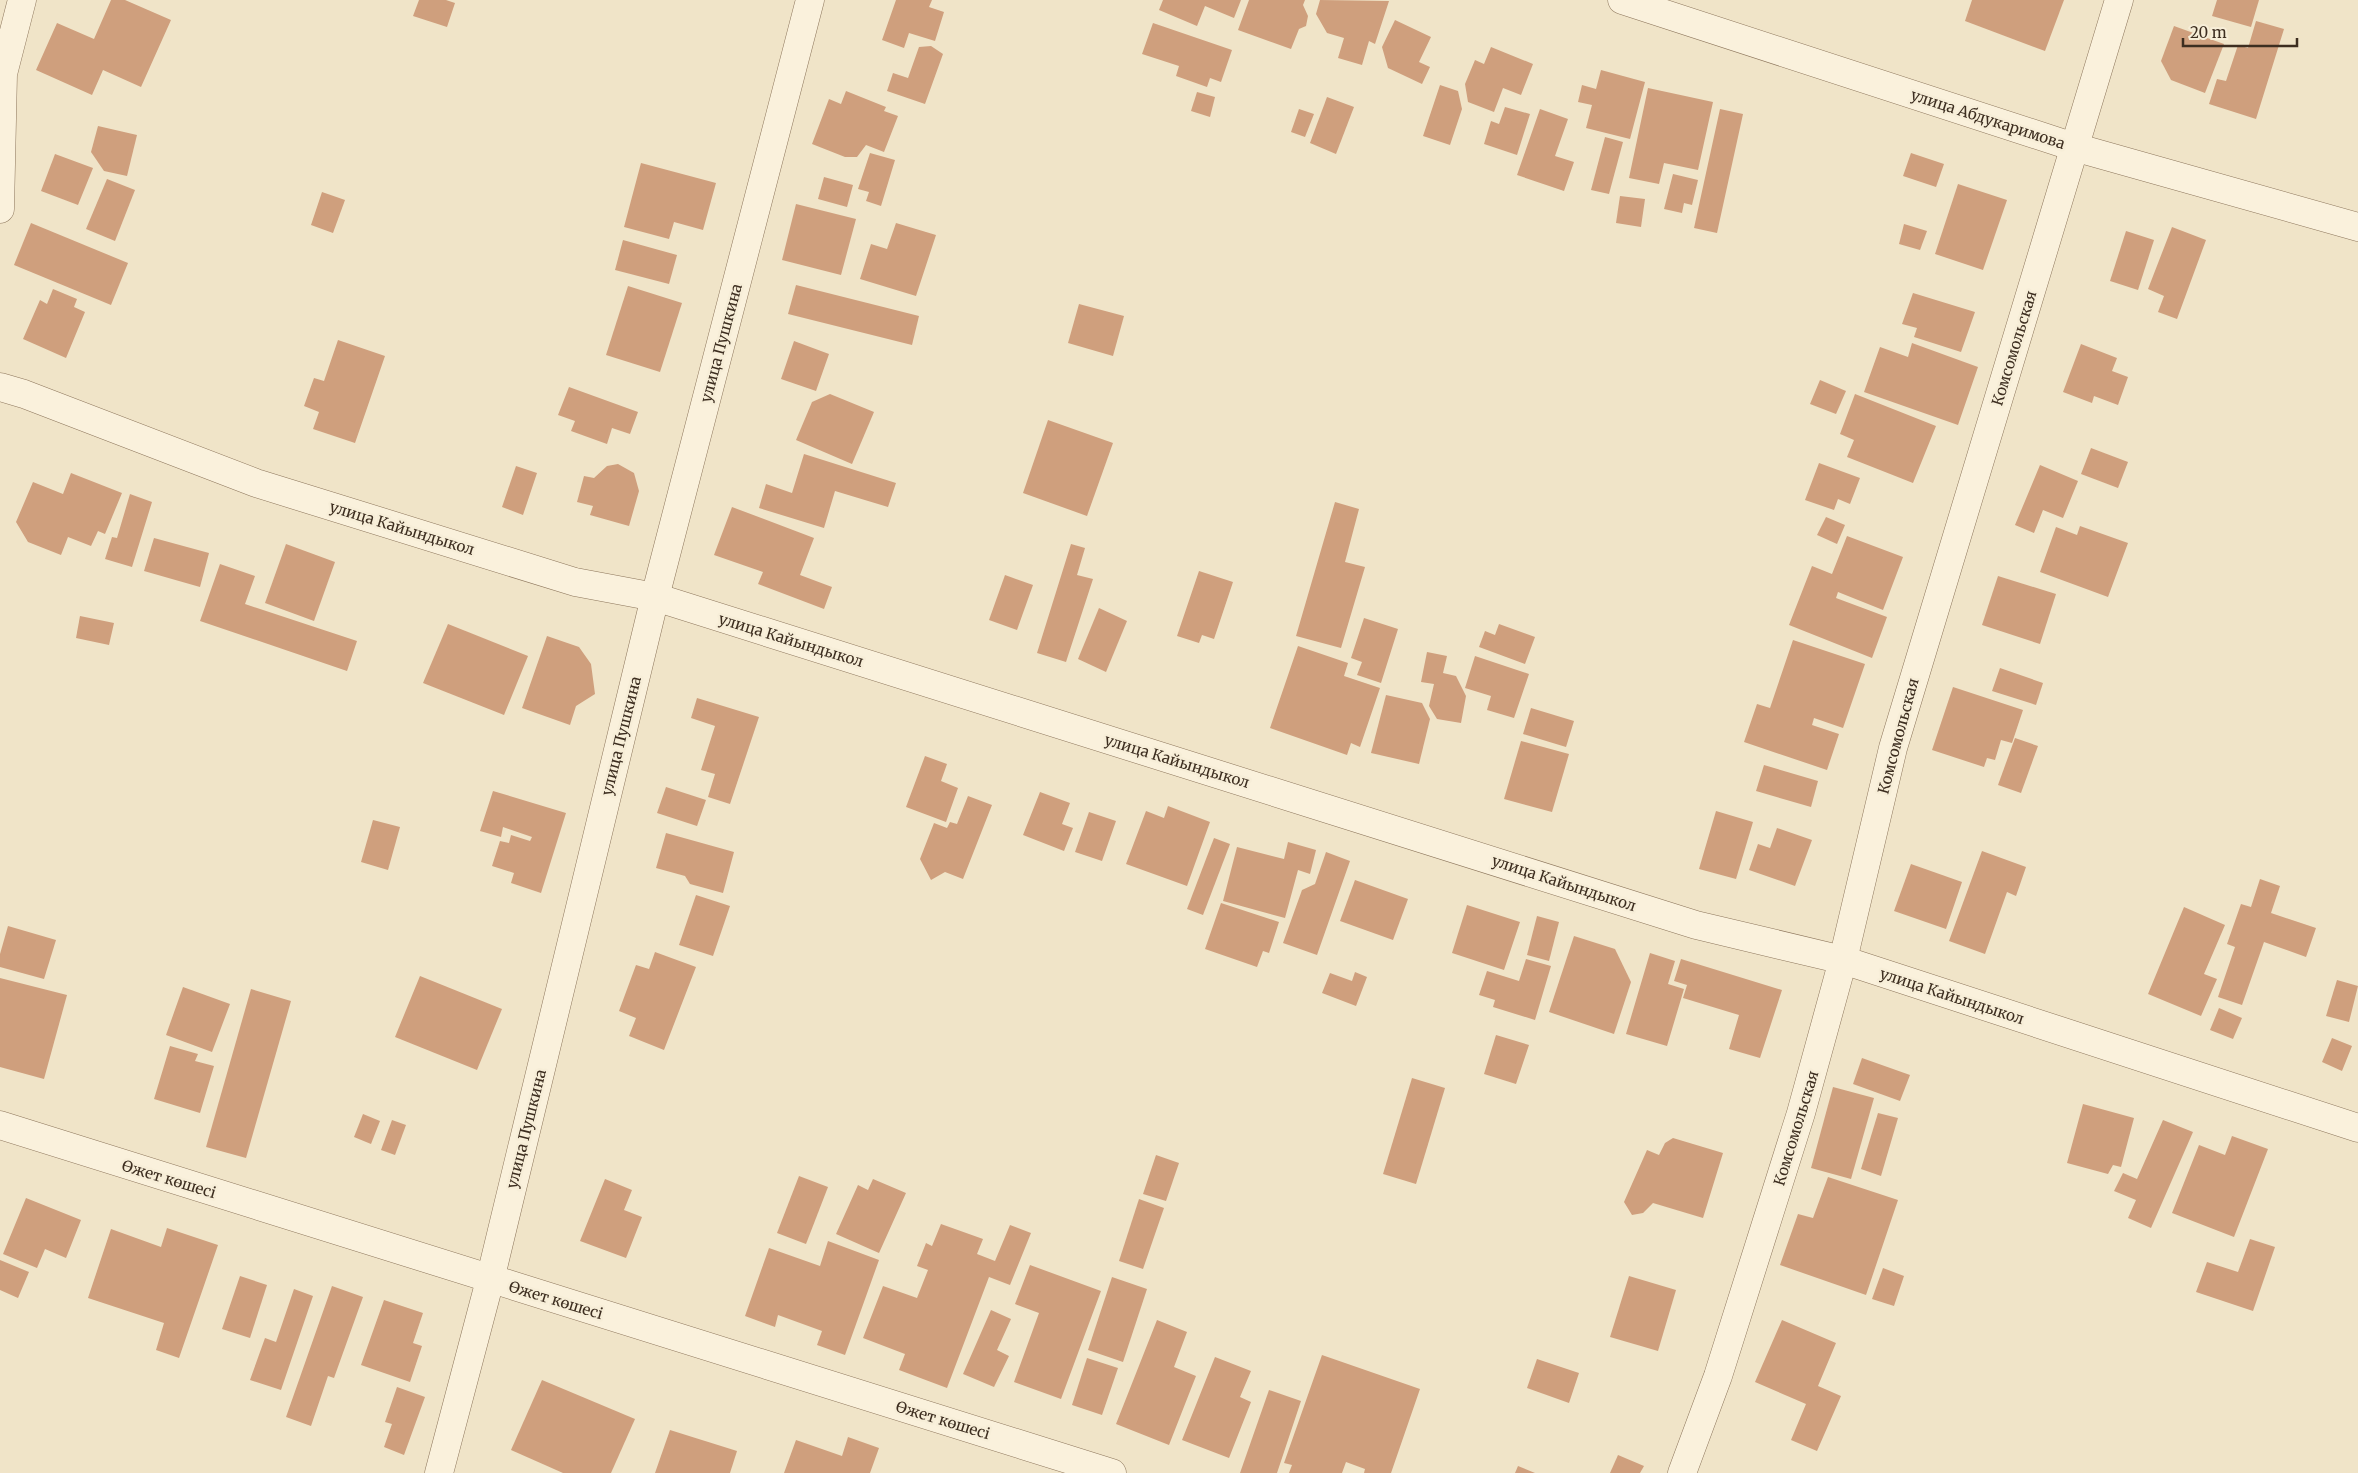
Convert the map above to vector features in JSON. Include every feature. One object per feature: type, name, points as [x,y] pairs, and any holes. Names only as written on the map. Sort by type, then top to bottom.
[{"type":"street","points":[[0,209],[3,74],[22,0]]},
{"type":"street","name":"улица Пушкина","points":[[439,1473],[490,1280],[655,597],[810,0]]},
{"type":"street","name":"улица Абдукаримова","points":[[1622,0],[2074,148],[2358,226]]},
{"type":"street","name":"Комсомольская","points":[[1682,1473],[1718,1376],[1801,1113],[1843,960],[1893,748],[2119,0]]},
{"type":"street","name":"улица Кайындыкол","points":[[0,387],[24,394],[256,483],[575,582],[655,597],[1696,925],[1843,960],[2358,1128]]},
{"type":"street","name":"Өжет көшесі","points":[[0,1126],[1112,1473]]},
{"type":"building","points":[[111,0],[125,0],[171,20],[141,87],[103,70],[92,95],[36,70],[57,23],[94,39]]},
{"type":"building","points":[[419,0],[446,0],[455,3],[447,27],[413,16]]},
{"type":"building","points":[[896,0],[932,0],[929,7],[944,12],[935,41],[909,33],[904,48],[882,40]]},
{"type":"building","points":[[1163,0],[1241,0],[1234,18],[1205,6],[1197,26],[1159,10]]},
{"type":"building","points":[[1249,0],[1305,0],[1303,5],[1308,16],[1306,26],[1299,29],[1291,49],[1238,30]]},
{"type":"building","points":[[1320,0],[1389,1],[1375,44],[1369,41],[1362,65],[1338,58],[1344,38],[1327,33],[1316,14]]},
{"type":"building","points":[[1972,0],[2064,0],[2045,51],[1965,21]]},
{"type":"building","points":[[2217,0],[2259,0],[2251,27],[2212,16]]},
{"type":"building","points":[[1395,20],[1431,37],[1419,62],[1430,67],[1422,84],[1388,68],[1382,47]]},
{"type":"building","points":[[2256,21],[2284,29],[2256,119],[2209,104],[2217,79],[2226,81],[2238,45],[2248,48]]},
{"type":"building","points":[[1153,23],[1232,50],[1221,82],[1210,78],[1207,87],[1176,76],[1179,66],[1142,54]]},
{"type":"building","points":[[2174,26],[2224,44],[2205,93],[2171,80],[2161,61]]},
{"type":"building","points":[[931,46],[943,54],[925,104],[887,91],[893,73],[908,78],[919,47]]},
{"type":"building","points":[[1491,47],[1533,64],[1521,95],[1503,88],[1494,112],[1468,102],[1465,84],[1475,60],[1484,64]]},
{"type":"building","points":[[1601,70],[1645,82],[1630,139],[1586,128],[1592,105],[1578,102],[1582,85],[1596,89]]},
{"type":"building","points":[[1440,85],[1458,91],[1462,109],[1450,145],[1423,136]]},
{"type":"building","points":[[1648,88],[1713,102],[1698,170],[1664,163],[1659,184],[1629,178]]},
{"type":"building","points":[[846,91],[886,107],[884,111],[898,116],[884,152],[866,145],[857,157],[845,157],[812,144],[829,99],[841,104]]},
{"type":"building","points":[[1197,92],[1215,97],[1210,117],[1191,111]]},
{"type":"building","points":[[1327,97],[1354,107],[1336,154],[1310,143]]},
{"type":"building","points":[[1505,107],[1530,114],[1517,155],[1484,144],[1491,121],[1499,124]]},
{"type":"building","points":[[1299,109],[1314,114],[1305,137],[1291,132]]},
{"type":"building","points":[[1540,109],[1568,119],[1555,156],[1574,162],[1564,191],[1517,175]]},
{"type":"building","points":[[1720,109],[1743,114],[1717,233],[1694,228]]},
{"type":"building","points":[[98,126],[137,135],[127,176],[104,171],[91,152]]},
{"type":"building","points":[[1605,137],[1623,142],[1609,194],[1591,190]]},
{"type":"building","points":[[870,153],[895,160],[881,206],[866,201],[869,192],[858,189]]},
{"type":"building","points":[[1911,153],[1944,164],[1936,187],[1903,176]]},
{"type":"building","points":[[55,154],[93,168],[78,205],[41,191]]},
{"type":"building","points":[[641,163],[716,183],[703,230],[674,222],[669,239],[624,227]]},
{"type":"building","points":[[1673,174],[1698,180],[1692,205],[1684,203],[1682,213],[1664,209]]},
{"type":"building","points":[[824,177],[853,185],[847,207],[818,199]]},
{"type":"building","points":[[107,179],[135,190],[115,241],[86,229]]},
{"type":"building","points":[[1958,184],[2007,200],[1983,270],[1935,254]]},
{"type":"building","points":[[322,192],[345,200],[333,233],[311,225]]},
{"type":"building","points":[[1620,196],[1645,199],[1641,227],[1616,223]]},
{"type":"building","points":[[796,204],[856,219],[841,275],[782,260]]},
{"type":"building","points":[[31,223],[128,263],[111,305],[14,265]]},
{"type":"building","points":[[896,223],[936,235],[916,296],[860,279],[871,244],[887,249]]},
{"type":"building","points":[[1904,224],[1927,231],[1920,250],[1899,244]]},
{"type":"building","points":[[2172,227],[2206,240],[2177,319],[2158,312],[2164,296],[2148,289]]},
{"type":"building","points":[[2126,231],[2154,240],[2138,290],[2110,281]]},
{"type":"building","points":[[623,240],[677,255],[669,284],[615,270]]},
{"type":"building","points":[[796,285],[919,316],[912,345],[788,314]]},
{"type":"building","points":[[628,286],[682,303],[660,372],[606,355]]},
{"type":"building","points":[[53,289],[77,299],[74,307],[85,312],[66,358],[23,339],[40,300],[47,304]]},
{"type":"building","points":[[1913,293],[1975,312],[1961,352],[1914,337],[1917,328],[1902,324]]},
{"type":"building","points":[[1079,304],[1124,316],[1113,356],[1068,343]]},
{"type":"building","points":[[338,340],[385,356],[355,443],[313,429],[319,412],[304,406],[314,378],[324,381]]},
{"type":"building","points":[[794,341],[829,354],[816,391],[781,379]]},
{"type":"building","points":[[1912,343],[1978,367],[1958,425],[1864,392],[1880,347],[1908,357]]},
{"type":"building","points":[[2081,344],[2117,358],[2112,371],[2128,377],[2118,405],[2094,396],[2092,403],[2063,392]]},
{"type":"building","points":[[1820,380],[1846,391],[1836,414],[1810,404]]},
{"type":"building","points":[[569,387],[638,412],[630,434],[612,428],[607,444],[571,431],[575,421],[558,415]]},
{"type":"building","points":[[830,394],[874,412],[852,464],[796,440],[812,402]]},
{"type":"building","points":[[1855,394],[1936,426],[1913,483],[1847,457],[1854,440],[1840,434]]},
{"type":"building","points":[[1048,420],[1113,443],[1087,516],[1023,493]]},
{"type":"building","points":[[2091,448],[2128,462],[2118,488],[2081,474]]},
{"type":"building","points":[[804,454],[896,483],[888,507],[835,491],[824,528],[759,508],[766,484],[792,493]]},
{"type":"building","points":[[1819,463],[1860,478],[1850,504],[1838,499],[1834,510],[1805,500]]},
{"type":"building","points":[[618,464],[634,473],[639,491],[629,526],[590,515],[593,506],[577,502],[584,476],[594,478],[607,466]]},
{"type":"building","points":[[2040,465],[2078,481],[2063,518],[2043,510],[2034,533],[2015,525]]},
{"type":"building","points":[[516,466],[537,473],[523,515],[502,507]]},
{"type":"building","points":[[71,473],[122,493],[105,534],[98,531],[91,546],[68,537],[61,555],[28,542],[16,522],[33,482],[63,494]]},
{"type":"building","points":[[130,494],[152,502],[132,567],[105,559],[112,537],[117,538]]},
{"type":"building","points":[[1335,502],[1359,509],[1345,562],[1365,567],[1341,648],[1296,636]]},
{"type":"building","points":[[732,507],[814,538],[800,575],[832,587],[824,609],[758,584],[763,572],[714,555]]},
{"type":"building","points":[[1826,517],[1845,525],[1837,544],[1817,535]]},
{"type":"building","points":[[2080,526],[2128,543],[2108,597],[2040,572],[2056,527],[2077,535]]},
{"type":"building","points":[[1847,536],[1903,557],[1883,610],[1838,592],[1836,598],[1887,617],[1872,658],[1789,625],[1812,566],[1832,574]]},
{"type":"building","points":[[154,538],[209,553],[200,587],[144,571]]},
{"type":"building","points":[[286,544],[335,562],[314,621],[265,603]]},
{"type":"building","points":[[1071,544],[1085,548],[1077,575],[1093,579],[1066,662],[1037,653]]},
{"type":"building","points":[[220,564],[255,576],[245,604],[357,641],[347,671],[200,621]]},
{"type":"building","points":[[1199,571],[1233,582],[1214,639],[1202,635],[1199,643],[1177,636]]},
{"type":"building","points":[[1005,575],[1033,585],[1017,630],[989,620]]},
{"type":"building","points":[[1998,576],[2056,594],[2040,644],[1982,625]]},
{"type":"building","points":[[1099,608],[1127,621],[1106,672],[1078,659]]},
{"type":"building","points":[[80,616],[114,623],[109,645],[76,638]]},
{"type":"building","points":[[1364,618],[1398,629],[1381,683],[1357,675],[1362,662],[1351,658]]},
{"type":"building","points":[[448,624],[528,656],[504,715],[423,683]]},
{"type":"building","points":[[1499,624],[1535,637],[1525,664],[1479,647],[1485,631],[1495,635]]},
{"type":"building","points":[[547,636],[579,647],[591,664],[595,694],[576,706],[570,725],[522,708]]},
{"type":"building","points":[[1793,640],[1865,664],[1843,728],[1814,718],[1812,725],[1839,734],[1827,770],[1744,742],[1757,704],[1770,708]]},
{"type":"building","points":[[1298,646],[1348,663],[1344,676],[1380,688],[1360,747],[1351,743],[1347,755],[1270,728]]},
{"type":"building","points":[[1427,652],[1447,656],[1443,673],[1456,676],[1466,696],[1461,723],[1437,719],[1429,706],[1434,684],[1421,682]]},
{"type":"building","points":[[1475,656],[1529,674],[1514,718],[1487,710],[1491,696],[1465,688]]},
{"type":"building","points":[[2000,668],[2043,683],[2036,705],[1992,691]]},
{"type":"building","points":[[1953,687],[2023,710],[2012,743],[2001,740],[1995,760],[1987,758],[1984,767],[1932,750]]},
{"type":"building","points":[[1386,695],[1422,703],[1430,719],[1419,764],[1371,753]]},
{"type":"building","points":[[697,698],[759,717],[730,804],[708,797],[715,774],[701,770],[715,726],[691,718]]},
{"type":"building","points":[[1531,708],[1574,721],[1566,747],[1523,734]]},
{"type":"building","points":[[2015,738],[2038,746],[2021,793],[1998,785]]},
{"type":"building","points":[[1521,741],[1569,754],[1552,812],[1504,799]]},
{"type":"building","points":[[925,756],[947,764],[941,781],[958,788],[946,822],[906,807]]},
{"type":"building","points":[[1764,765],[1818,781],[1811,807],[1756,791]]},
{"type":"building","points":[[666,787],[706,800],[697,826],[657,813]]},
{"type":"building","points":[[493,791],[566,813],[541,893],[511,883],[514,873],[492,866],[500,841],[509,843],[511,835],[530,841],[532,837],[503,827],[501,837],[480,831]]},
{"type":"building","points":[[1040,792],[1070,803],[1062,824],[1073,828],[1064,851],[1023,835]]},
{"type":"building","points":[[968,796],[992,805],[963,879],[945,872],[931,880],[920,859],[934,823],[947,828],[950,822],[957,824]]},
{"type":"building","points":[[1168,806],[1210,822],[1187,886],[1126,864],[1146,811],[1164,818]]},
{"type":"building","points":[[1716,811],[1753,822],[1736,879],[1699,869]]},
{"type":"building","points":[[1089,812],[1116,821],[1102,861],[1075,852]]},
{"type":"building","points":[[373,820],[400,827],[388,870],[361,862]]},
{"type":"building","points":[[1777,828],[1812,840],[1795,886],[1749,870],[1758,844],[1770,848]]},
{"type":"building","points":[[666,833],[734,852],[723,893],[690,884],[685,876],[656,868]]},
{"type":"building","points":[[1214,838],[1230,844],[1203,915],[1187,909]]},
{"type":"building","points":[[1288,842],[1316,850],[1310,874],[1298,870],[1285,918],[1223,901],[1237,847],[1284,859]]},
{"type":"building","points":[[1982,851],[2026,867],[2016,896],[2007,892],[1985,954],[1949,941]]},
{"type":"building","points":[[1326,852],[1350,861],[1317,955],[1283,943],[1302,890],[1315,884]]},
{"type":"building","points":[[1911,864],[1962,882],[1946,929],[1894,911]]},
{"type":"building","points":[[2260,879],[2280,886],[2271,913],[2316,928],[2306,957],[2264,942],[2242,1005],[2218,997],[2235,947],[2227,944],[2241,904],[2251,907]]},
{"type":"building","points":[[1355,880],[1408,899],[1393,940],[1340,921]]},
{"type":"building","points":[[696,895],[730,906],[713,956],[679,945]]},
{"type":"building","points":[[1221,903],[1279,922],[1269,953],[1263,951],[1257,967],[1205,949]]},
{"type":"building","points":[[1467,905],[1520,922],[1504,970],[1452,953]]},
{"type":"building","points":[[2184,907],[2225,925],[2204,974],[2217,979],[2201,1016],[2148,994]]},
{"type":"building","points":[[1537,916],[1559,922],[1549,961],[1527,955]]},
{"type":"building","points":[[8,926],[56,940],[44,979],[0,967],[0,954]]},
{"type":"building","points":[[1574,936],[1615,949],[1631,982],[1614,1034],[1549,1012]]},
{"type":"building","points":[[655,952],[696,967],[664,1050],[629,1036],[636,1018],[619,1011],[636,965],[649,969]]},
{"type":"building","points":[[1650,953],[1675,961],[1668,984],[1684,989],[1667,1046],[1626,1034]]},
{"type":"building","points":[[1526,959],[1551,966],[1535,1020],[1493,1007],[1495,1000],[1479,995],[1487,971],[1519,981]]},
{"type":"building","points":[[1681,959],[1782,990],[1760,1058],[1729,1049],[1739,1015],[1683,998],[1687,985],[1674,981]]},
{"type":"building","points":[[1355,972],[1367,977],[1356,1006],[1322,993],[1330,973],[1352,981]]},
{"type":"building","points":[[420,976],[502,1009],[477,1070],[395,1037]]},
{"type":"building","points":[[0,978],[67,995],[44,1079],[0,1067]]},
{"type":"building","points":[[2337,980],[2358,986],[2349,1022],[2326,1016]]},
{"type":"building","points":[[183,987],[230,1004],[212,1052],[166,1035]]},
{"type":"building","points":[[251,989],[291,1001],[246,1158],[206,1147]]},
{"type":"building","points":[[2219,1008],[2242,1018],[2233,1039],[2210,1030]]},
{"type":"building","points":[[1496,1035],[1529,1045],[1516,1084],[1484,1074]]},
{"type":"building","points":[[2332,1038],[2352,1046],[2342,1071],[2322,1062]]},
{"type":"building","points":[[170,1046],[198,1054],[195,1061],[214,1066],[200,1113],[154,1099]]},
{"type":"building","points":[[1862,1058],[1910,1075],[1900,1101],[1853,1084]]},
{"type":"building","points":[[1412,1078],[1445,1088],[1416,1184],[1383,1174]]},
{"type":"building","points":[[1833,1087],[1874,1098],[1851,1179],[1811,1168]]},
{"type":"building","points":[[2083,1104],[2134,1118],[2121,1167],[2113,1165],[2108,1174],[2067,1163]]},
{"type":"building","points":[[1878,1113],[1898,1118],[1881,1176],[1861,1169]]},
{"type":"building","points":[[363,1114],[380,1121],[371,1144],[354,1137]]},
{"type":"building","points":[[392,1120],[406,1125],[395,1155],[381,1150]]},
{"type":"building","points":[[2163,1120],[2193,1132],[2151,1228],[2128,1218],[2136,1200],[2114,1191],[2123,1173],[2137,1179]]},
{"type":"building","points":[[2232,1136],[2268,1149],[2234,1237],[2172,1213],[2199,1145],[2225,1155]]},
{"type":"building","points":[[1673,1138],[1723,1153],[1703,1218],[1653,1203],[1643,1213],[1632,1215],[1624,1202],[1647,1150],[1659,1155],[1665,1143]]},
{"type":"building","points":[[1156,1155],[1179,1163],[1166,1201],[1143,1194]]},
{"type":"building","points":[[799,1176],[828,1187],[806,1244],[777,1233]]},
{"type":"building","points":[[1828,1177],[1898,1200],[1866,1295],[1780,1265],[1798,1214],[1813,1218]]},
{"type":"building","points":[[605,1179],[632,1190],[624,1210],[642,1217],[626,1258],[580,1241]]},
{"type":"building","points":[[873,1179],[906,1193],[879,1253],[836,1234],[858,1185],[868,1190]]},
{"type":"building","points":[[26,1198],[81,1220],[66,1258],[45,1249],[37,1268],[3,1254]]},
{"type":"building","points":[[1139,1199],[1164,1208],[1143,1269],[1119,1261]]},
{"type":"building","points":[[941,1224],[983,1239],[977,1254],[995,1261],[1010,1225],[1031,1233],[1010,1285],[989,1277],[947,1388],[899,1370],[905,1354],[863,1338],[883,1286],[917,1298],[928,1270],[917,1266],[926,1243],[932,1246]]},
{"type":"building","points":[[167,1228],[218,1245],[179,1358],[156,1350],[164,1323],[88,1298],[111,1229],[161,1247]]},
{"type":"building","points":[[2250,1239],[2275,1247],[2253,1311],[2196,1292],[2207,1262],[2238,1272]]},
{"type":"building","points":[[828,1241],[879,1260],[845,1355],[817,1345],[822,1331],[778,1315],[775,1327],[745,1316],[769,1248],[820,1266]]},
{"type":"building","points":[[0,1260],[29,1272],[18,1298],[0,1290]]},
{"type":"building","points":[[1030,1265],[1101,1291],[1061,1399],[1014,1382],[1039,1313],[1015,1304]]},
{"type":"building","points":[[1883,1268],[1904,1276],[1894,1306],[1872,1299]]},
{"type":"building","points":[[240,1276],[267,1285],[250,1338],[222,1329]]},
{"type":"building","points":[[1629,1276],[1676,1290],[1658,1351],[1610,1337]]},
{"type":"building","points":[[1112,1277],[1147,1289],[1123,1362],[1088,1350]]},
{"type":"building","points":[[332,1286],[363,1297],[334,1378],[328,1376],[311,1426],[286,1417]]},
{"type":"building","points":[[294,1289],[313,1296],[281,1390],[250,1380],[265,1338],[276,1342]]},
{"type":"building","points":[[384,1300],[423,1313],[413,1343],[422,1346],[410,1382],[361,1365]]},
{"type":"building","points":[[991,1310],[1011,1319],[997,1350],[1009,1356],[994,1387],[963,1374]]},
{"type":"building","points":[[1157,1320],[1187,1332],[1174,1367],[1196,1376],[1169,1445],[1116,1424]]},
{"type":"building","points":[[1782,1320],[1836,1343],[1818,1386],[1841,1396],[1817,1451],[1791,1440],[1806,1404],[1755,1382]]},
{"type":"building","points":[[1322,1355],[1420,1389],[1391,1473],[1364,1473],[1365,1469],[1346,1462],[1342,1473],[1289,1473],[1292,1465],[1284,1463]]},
{"type":"building","points":[[1215,1357],[1251,1371],[1240,1397],[1251,1402],[1229,1458],[1182,1440]]},
{"type":"building","points":[[1087,1358],[1118,1368],[1102,1415],[1072,1405]]},
{"type":"building","points":[[1537,1359],[1579,1373],[1569,1403],[1527,1388]]},
{"type":"building","points":[[542,1380],[635,1419],[611,1473],[563,1473],[511,1450]]},
{"type":"building","points":[[397,1387],[425,1397],[404,1455],[384,1447],[392,1424],[385,1422]]},
{"type":"building","points":[[1269,1390],[1301,1401],[1277,1473],[1240,1473]]},
{"type":"building","points":[[670,1430],[737,1451],[730,1473],[655,1473]]},
{"type":"building","points":[[848,1437],[879,1448],[870,1473],[784,1473],[796,1440],[842,1456]]},
{"type":"building","points":[[1618,1455],[1644,1466],[1640,1473],[1610,1473]]},
{"type":"building","points":[[1518,1466],[1535,1473],[1515,1473]]}]
